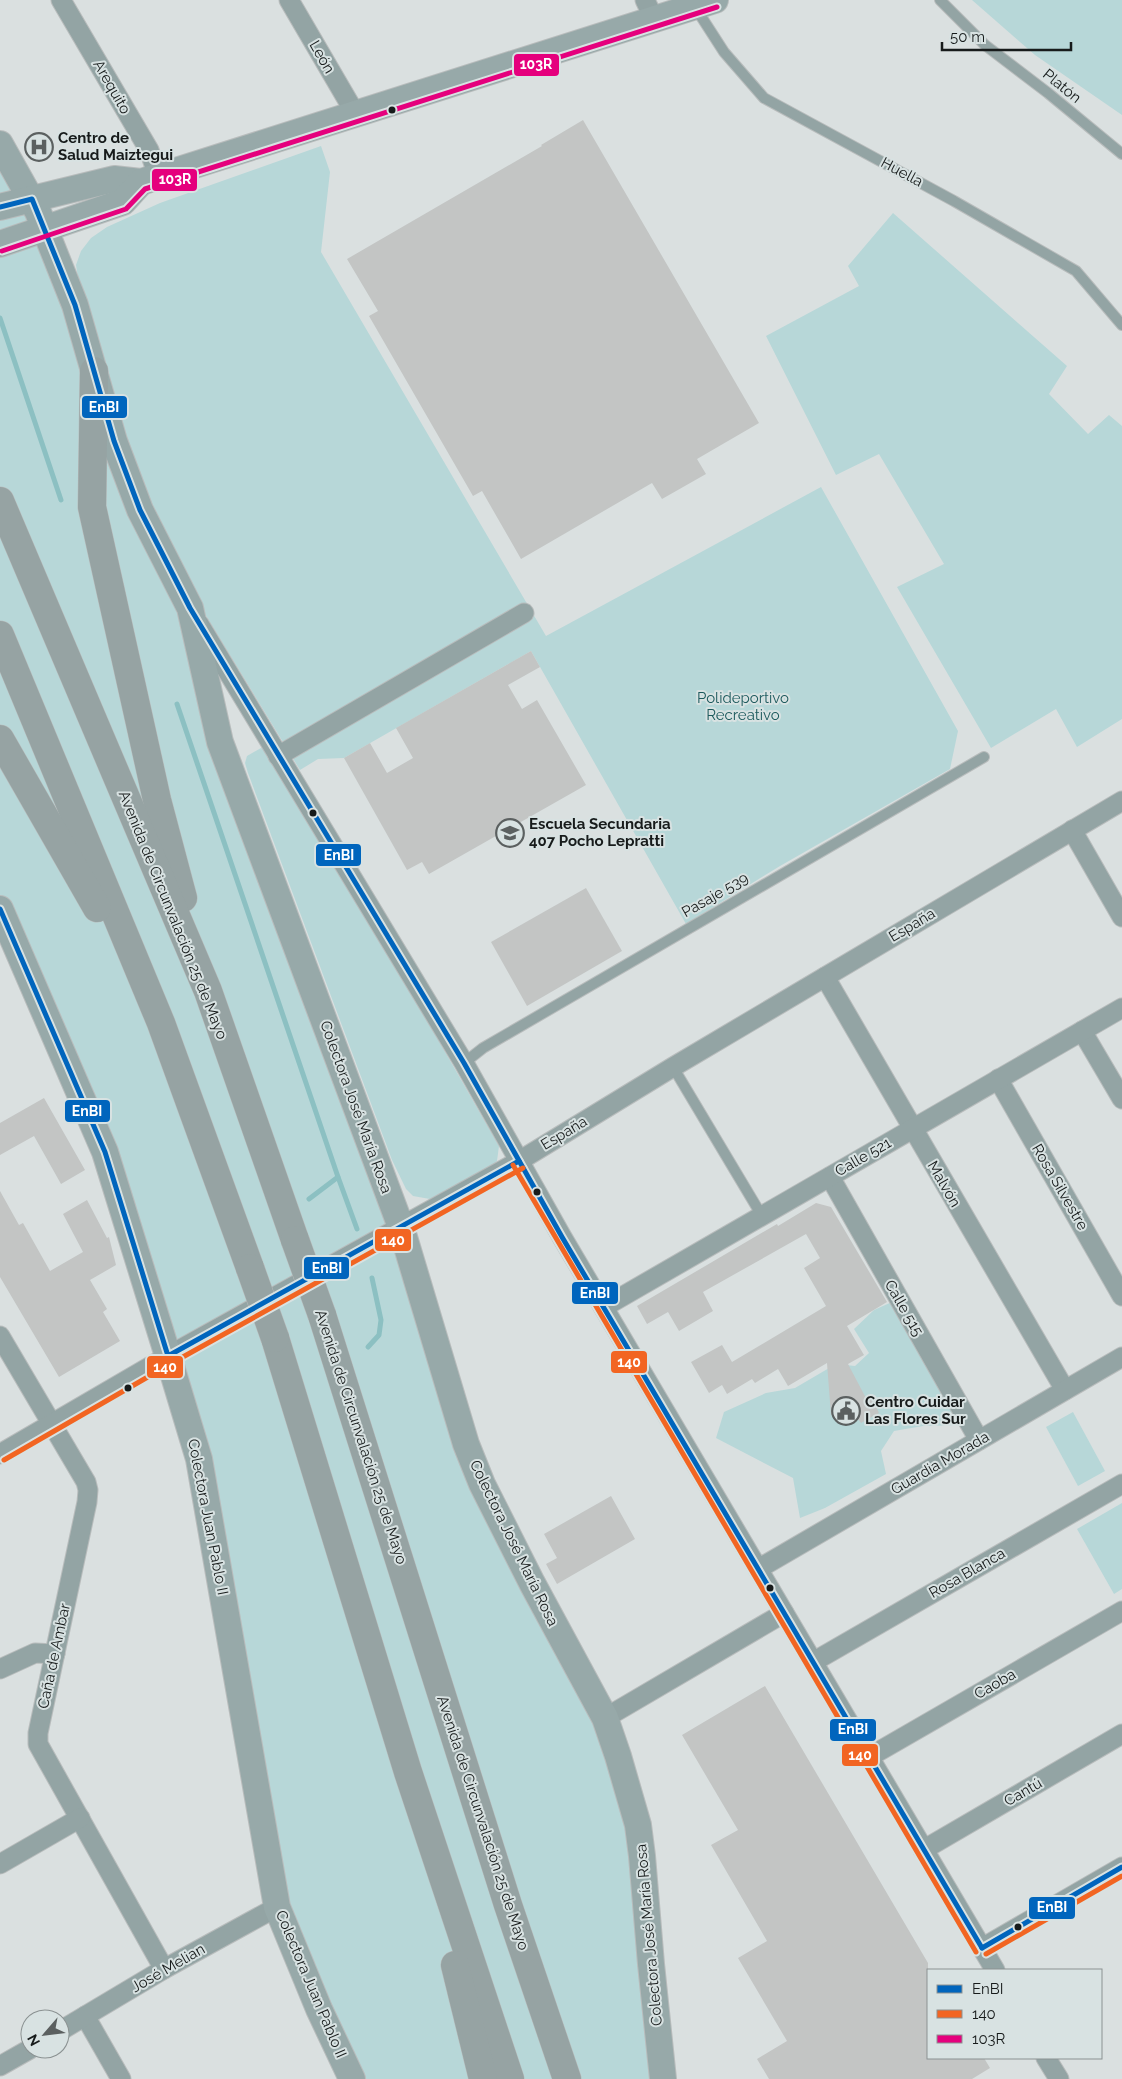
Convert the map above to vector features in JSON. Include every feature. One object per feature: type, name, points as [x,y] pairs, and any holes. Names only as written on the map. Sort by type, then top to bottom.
[{"type":"highway","points":[[94,372],[92,507],[157,800],[208,991]]},
{"type":"highway","name":"Avenida de Circunvalación 25 de Mayo","points":[[0,501],[208,991],[322,1315],[508,1905],[567,2079]]},
{"type":"highway","points":[[0,635],[161,1023],[275,1338],[408,1772],[510,2079]]},
{"type":"highway","points":[[0,739],[84,883],[161,1023]]},
{"type":"highway","points":[[408,1772],[483,2079]]},
{"type":"main road","points":[[0,207],[114,179],[150,179],[355,113],[649,10],[705,3]]},
{"type":"main road","name":"Colectora José María Rosa","points":[[0,144],[32,199],[45,229],[74,304],[114,441],[140,510],[190,608],[220,742],[401,1227],[466,1444],[482,1484],[532,1583],[605,1718],[638,1825],[663,2079]]},
{"type":"main road","points":[[0,244],[123,202],[150,179]]},
{"type":"main road","name":"Colectora Juan Pablo II","points":[[0,909],[105,1152],[199,1459],[277,1907],[319,2009],[352,2079]]},
{"type":"street","name":"Arequito","points":[[61,0],[149,150],[150,179]]},
{"type":"street","name":"León","points":[[290,0],[355,113]]},
{"type":"street","points":[[190,608],[464,1063],[604,1307],[994,1969]]},
{"type":"street","points":[[278,756],[524,613]]},
{"type":"street","name":"España","points":[[0,1454],[168,1356],[519,1161],[673,1067],[1122,801]]},
{"type":"street","points":[[1072,830],[1122,917]]},
{"type":"street","name":"Malvón","points":[[824,977],[1065,1390]]},
{"type":"street","name":"Calle 521","points":[[604,1307],[1122,1008]]},
{"type":"street","points":[[1082,1031],[1122,1100]]},
{"type":"street","name":"Rosa Silvestre","points":[[998,1079],[1122,1296]]},
{"type":"street","name":"Calle 515","points":[[830,1177],[979,1440]]},
{"type":"street","name":"Caña de Ambar","points":[[0,1336],[86,1482],[88,1490],[38,1733],[38,1744],[164,1969]]},
{"type":"street","name":"Guardia Morada","points":[[758,1568],[1122,1357]]},
{"type":"street","name":"Rosa Blanca","points":[[813,1662],[1122,1484]]},
{"type":"street","name":"Caoba","points":[[869,1757],[1122,1611]]},
{"type":"street","points":[[605,1718],[784,1613]]},
{"type":"street","points":[[0,1669],[35,1653],[55,1654]]},
{"type":"street","name":"Cantú","points":[[923,1850],[1122,1734]]},
{"type":"street","points":[[0,1864],[80,1818]]},
{"type":"street","points":[[982,1948],[1122,1867]]},
{"type":"street","name":"José Melian","points":[[70,2025],[164,1969],[277,1907]]},
{"type":"street","points":[[85,2016],[121,2079]]},
{"type":"street","points":[[0,2066],[20,2055]]},
{"type":"street","points":[[1047,2059],[1057,2078]]},
{"type":"lane","name":"Platón","points":[[940,0],[985,45],[1048,93],[1122,154]]},
{"type":"lane","name":"Huella","points":[[705,3],[724,52],[764,98],[954,201],[1076,271],[1122,325]]},
{"type":"lane","name":"Pasaje 539","points":[[464,1063],[483,1048],[984,757]]},
{"type":"lane","points":[[673,1067],[762,1216]]},
{"type":"green space","points":[[972,0],[1122,0],[1122,115],[1035,55]]},
{"type":"green space","points":[[0,144],[166,563],[466,1444],[618,1756],[663,2079],[352,2079],[277,1907],[159,1326],[0,909]]},
{"type":"green space","name":"Polideportivo Recreativo","points":[[321,146],[330,172],[321,252],[546,636],[821,487],[958,731],[950,769],[780,866],[686,924],[531,651],[344,758],[318,759],[300,770],[186,583],[137,481],[96,330],[79,284],[76,265],[81,251],[91,238],[107,227],[160,203]]},
{"type":"green space","points":[[893,213],[1067,366],[1049,394],[1088,434],[1109,415],[1122,426],[1122,719],[1077,747],[1056,709],[991,748],[897,587],[944,564],[879,454],[836,475],[766,336],[859,286],[848,266]]},
{"type":"green space","points":[[261,748],[268,751],[306,809],[499,1146],[497,1161],[492,1166],[430,1199],[413,1196],[406,1189],[392,1160],[248,773],[245,763],[247,756]]},
{"type":"green space","points":[[892,1302],[962,1425],[923,1426],[894,1431],[881,1451],[886,1474],[825,1508],[800,1518],[793,1478],[716,1438],[724,1412],[766,1393],[795,1388],[836,1364],[855,1366],[869,1353],[854,1329],[874,1310]]},
{"type":"green space","points":[[1073,1412],[1105,1471],[1078,1486],[1046,1427]]},
{"type":"green space","points":[[1122,1503],[1122,1589],[1114,1594],[1077,1529]]},
{"type":"building","points":[[583,120],[759,423],[697,459],[706,474],[662,499],[652,483],[521,559],[482,491],[473,496],[369,316],[378,311],[347,259],[542,146]]},
{"type":"building","points":[[531,651],[540,667],[508,685],[522,709],[537,700],[586,785],[429,874],[422,862],[407,870],[344,758],[370,743],[387,773],[413,758],[396,728]]},
{"type":"building","points":[[586,888],[622,951],[527,1006],[491,942]]},
{"type":"building","points":[[44,1098],[85,1170],[61,1184],[34,1136],[0,1155],[0,1123]]},
{"type":"building","points":[[0,1191],[19,1225],[23,1223],[50,1271],[83,1252],[63,1214],[87,1200],[107,1238],[109,1237],[116,1265],[90,1280],[107,1309],[103,1312],[120,1341],[59,1377],[0,1277]]},
{"type":"building","points":[[816,1203],[831,1207],[887,1302],[847,1326],[864,1355],[848,1364],[867,1400],[872,1398],[879,1413],[861,1423],[858,1419],[831,1415],[827,1363],[788,1386],[778,1369],[755,1383],[752,1379],[727,1394],[722,1385],[709,1393],[691,1362],[722,1345],[732,1362],[826,1306],[804,1268],[820,1258],[806,1234],[703,1292],[713,1311],[679,1331],[668,1312],[647,1324],[637,1306]]},
{"type":"building","points":[[611,1496],[635,1539],[557,1584],[546,1564],[557,1558],[544,1534]]},
{"type":"building","points":[[765,1686],[928,1963],[927,2059],[985,2059],[990,2068],[972,2079],[769,2079],[757,2059],[787,2041],[738,1958],[767,1941],[711,1845],[738,1830],[682,1735]]},
{"type":"waterway","points":[[0,318],[61,500]]},
{"type":"waterway","points":[[177,704],[357,1229]]},
{"type":"waterway","points":[[309,1199],[338,1177]]},
{"type":"waterway","points":[[368,1347],[379,1335],[381,1320],[372,1278]]},
{"type":"transit line","name":"103R","points":[[2,251],[126,209],[145,189],[717,7]]},
{"type":"transit line","name":"EnBI","points":[[0,207],[32,199],[75,305],[114,441],[140,510],[190,608],[464,1063],[562,1237],[982,1948]]},
{"type":"transit line","name":"EnBI","points":[[0,909],[105,1152],[168,1356],[519,1161]]},
{"type":"transit line","name":"140","points":[[513,1165],[976,1952]]},
{"type":"transit line","name":"140","points":[[4,1460],[172,1363],[523,1168]]},
{"type":"transit line","name":"EnBI","points":[[982,1948],[1122,1867]]},
{"type":"transit line","name":"140","points":[[986,1954],[1122,1876]]},
{"type":"place","name":"Centro de Salud Maiztegui","points":[[39,147]]},
{"type":"place","name":"Escuela Secundaria 407 Pocho Lepratti","points":[[510,833]]},
{"type":"place","name":"Centro Cuidar Las Flores Sur","points":[[846,1411]]}]
